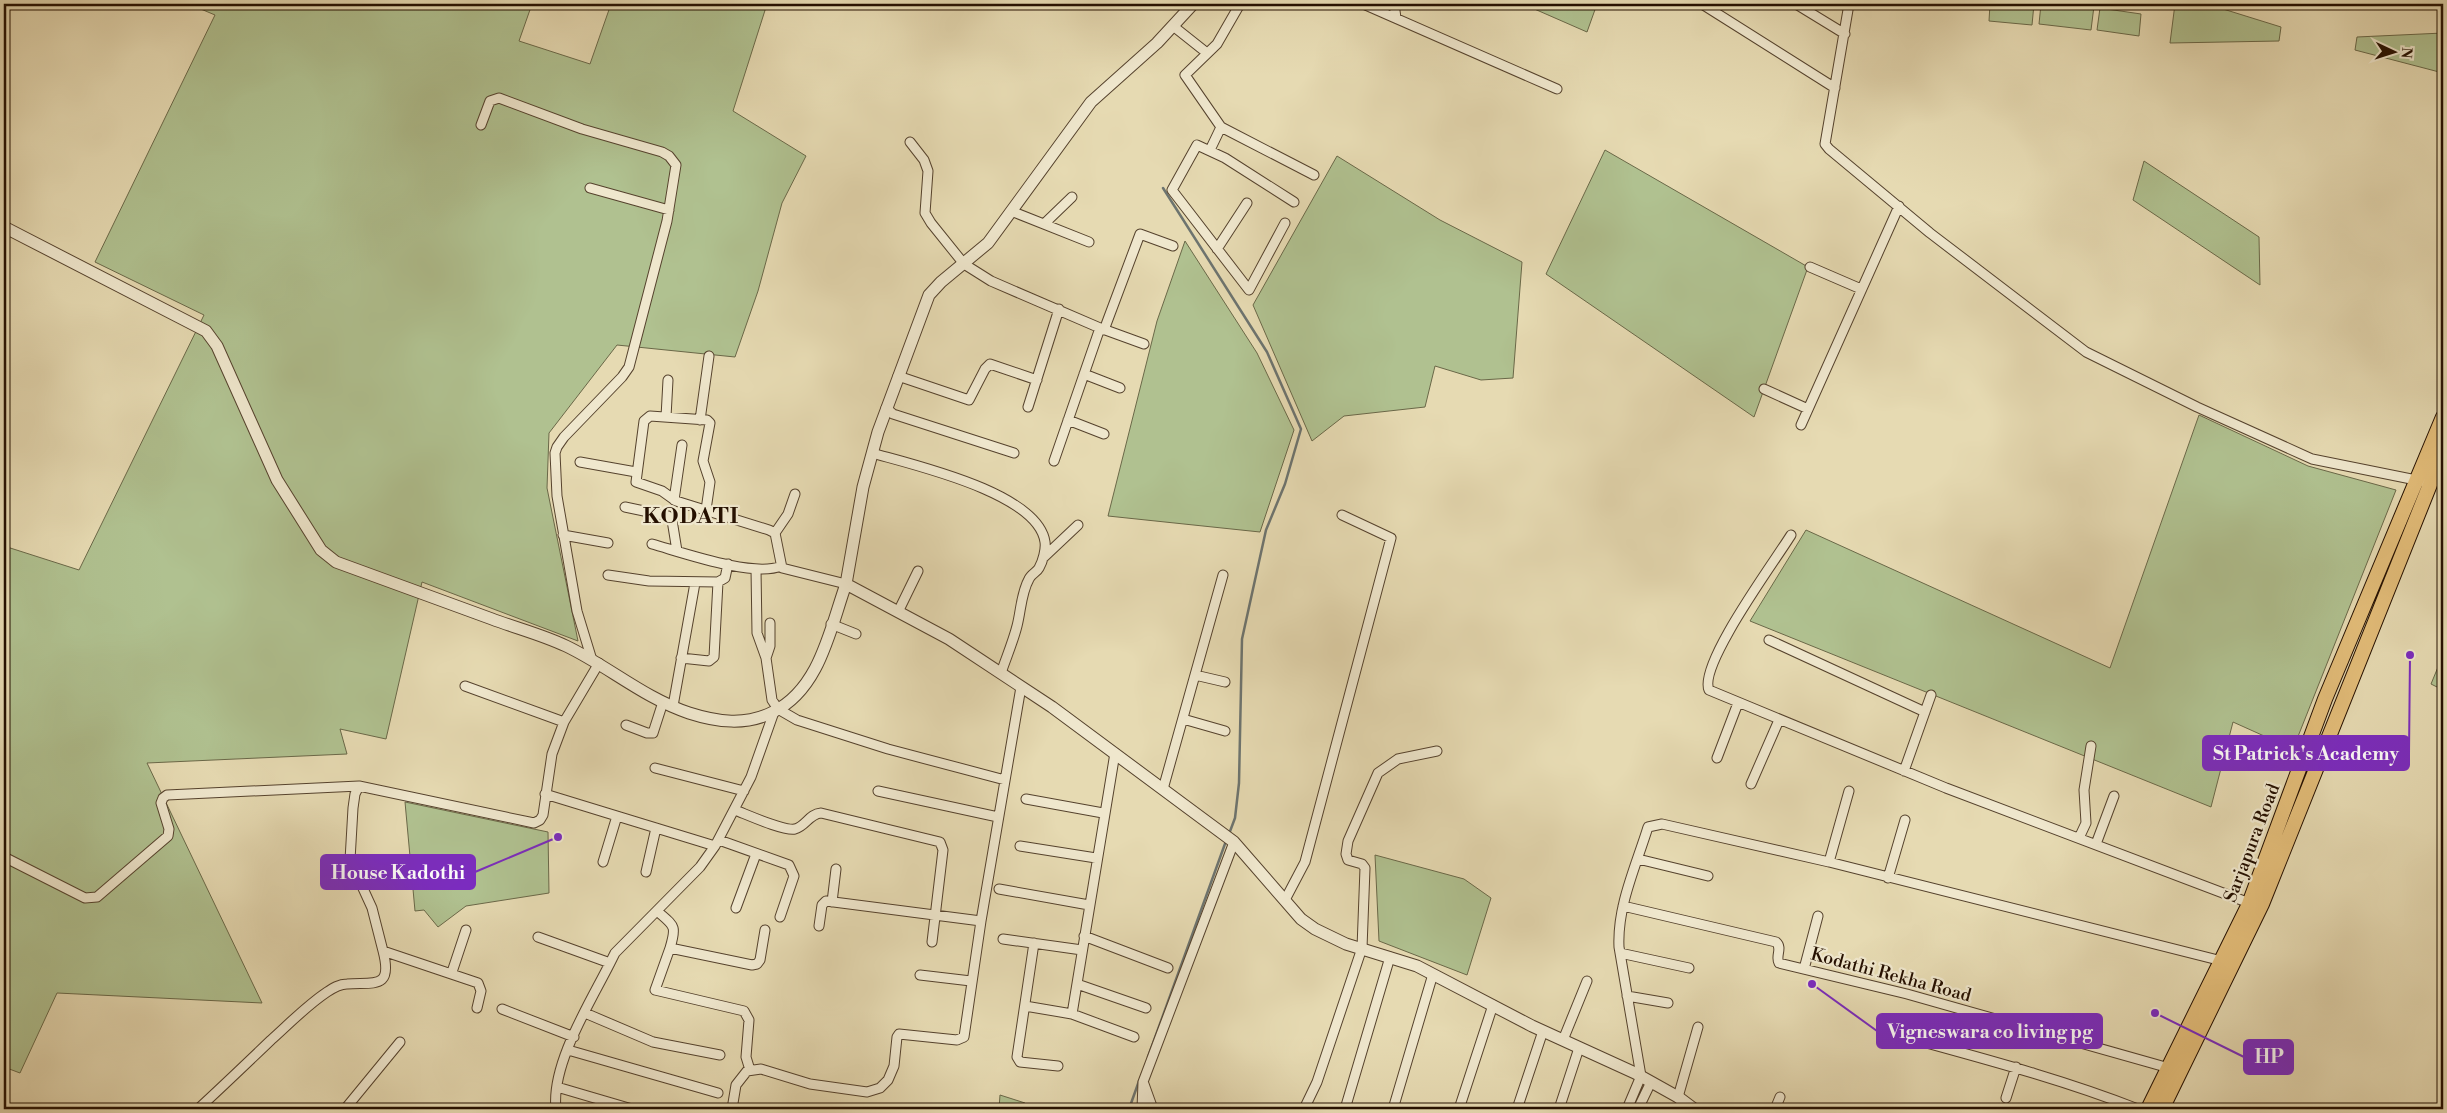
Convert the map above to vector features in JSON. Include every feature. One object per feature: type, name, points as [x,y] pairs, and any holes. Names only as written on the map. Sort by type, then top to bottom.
[{"type":"main road","name":"Sarjapura Road","points":[[2148,1109],[2222,961],[2256,904],[2325,699],[2415,480],[2443,417]]},
{"type":"main road","name":"Sarjapura Road","points":[[2162,1109],[2256,904],[2443,452]]},
{"type":"street","points":[[4,227],[206,331],[217,346],[277,480],[327,557],[336,562],[565,646],[668,704],[689,713],[720,721],[738,722],[776,711],[791,700],[816,668],[846,584],[862,487],[872,453],[886,408],[929,295],[941,282],[988,243],[1091,102],[1173,26],[1193,4]]},
{"type":"street","points":[[1240,4],[1217,44],[1185,75],[1220,127],[1314,175]]},
{"type":"street","points":[[1363,4],[1557,89]]},
{"type":"street","points":[[1394,4],[1396,18]]},
{"type":"street","points":[[1702,4],[1835,88]]},
{"type":"street","points":[[1796,4],[1844,34]]},
{"type":"street","points":[[1849,4],[1825,144],[1930,233],[2086,352],[2197,407],[2312,459],[2431,483]]},
{"type":"street","points":[[1173,26],[1207,53]]},
{"type":"street","points":[[4,857],[85,898],[92,899],[97,897],[168,836],[169,829],[160,803],[167,795],[359,786],[534,823],[540,820],[543,815],[552,754],[564,722],[596,662],[578,611],[563,535],[557,496],[555,462],[557,446],[627,372],[669,210],[676,165],[669,156],[662,152],[582,130],[499,98],[490,101],[480,125]]},
{"type":"street","points":[[1210,150],[1220,127]]},
{"type":"street","points":[[910,142],[924,160],[928,171],[925,213],[964,264],[991,281],[1102,329],[1144,344]]},
{"type":"street","points":[[1285,223],[1249,290],[1172,190],[1197,145],[1210,150],[1294,202]]},
{"type":"street","points":[[590,188],[669,210]]},
{"type":"street","points":[[1044,224],[1072,197]]},
{"type":"street","points":[[1217,249],[1247,203]]},
{"type":"street","points":[[1801,425],[1899,206]]},
{"type":"street","points":[[1012,211],[1089,242]]},
{"type":"street","points":[[1054,461],[1084,374],[1140,234],[1173,246]]},
{"type":"street","points":[[1810,268],[1861,289]]},
{"type":"street","points":[[1028,407],[1059,309]]},
{"type":"street","points":[[700,420],[709,356]]},
{"type":"street","points":[[898,376],[969,400],[985,369],[990,364],[1037,380]]},
{"type":"street","points":[[1084,374],[1120,388]]},
{"type":"street","points":[[666,417],[668,380]]},
{"type":"street","points":[[1764,388],[1808,409]]},
{"type":"street","points":[[886,408],[893,414],[1014,453]]},
{"type":"street","points":[[706,510],[710,482],[709,475],[703,466],[703,461],[710,423],[700,420],[650,416],[644,421],[636,482],[662,491],[674,500],[775,533]]},
{"type":"street","points":[[1068,420],[1104,434]]},
{"type":"street","points":[[674,500],[682,445]]},
{"type":"street","points":[[872,453],[1004,496],[1036,521],[1045,543],[1043,558],[1039,568],[1029,578],[1023,594],[1017,626],[1001,673]]},
{"type":"street","points":[[580,462],[636,472]]},
{"type":"street","points":[[780,566],[775,533],[788,514],[796,494]]},
{"type":"street","points":[[625,507],[668,516],[672,520],[677,551]]},
{"type":"street","points":[[1285,900],[1305,862],[1391,538],[1342,515]]},
{"type":"street","points":[[1043,558],[1078,525]]},
{"type":"street","points":[[563,535],[608,542]]},
{"type":"street","points":[[1791,535],[1736,619],[1710,670],[1707,679],[1709,690],[1904,771],[2256,904]]},
{"type":"street","points":[[652,544],[728,564],[756,569],[769,570],[780,566],[846,584],[949,639],[1115,753],[1234,842],[1301,918],[1315,929],[1346,944],[1390,957],[1433,974],[1543,1032],[1646,1079],[1678,1097],[1694,1109]]},
{"type":"street","points":[[608,574],[649,581],[718,582],[725,578],[728,564]]},
{"type":"street","points":[[556,1109],[557,1087],[562,1061],[610,963],[615,954],[700,867],[717,843],[744,790],[776,711],[772,700],[766,658],[757,633],[756,569]]},
{"type":"street","points":[[898,612],[918,571]]},
{"type":"street","points":[[1163,788],[1223,575]]},
{"type":"street","points":[[681,658],[708,661],[714,657],[718,582]]},
{"type":"street","points":[[626,725],[647,733],[653,733],[668,704],[681,658],[695,583]]},
{"type":"street","points":[[766,658],[770,646],[770,623]]},
{"type":"street","points":[[832,624],[856,634]]},
{"type":"street","points":[[1769,640],[1925,712]]},
{"type":"street","points":[[1195,675],[1225,682]]},
{"type":"street","points":[[465,686],[564,722]]},
{"type":"street","points":[[732,1109],[736,1085],[750,1070],[761,1070],[810,1084],[867,1092],[880,1088],[888,1080],[894,1066],[897,1037],[899,1034],[958,1040],[964,1037],[971,981],[1021,687]]},
{"type":"street","points":[[1904,771],[1931,695]]},
{"type":"street","points":[[1717,758],[1738,702]]},
{"type":"street","points":[[776,711],[797,720],[888,749],[1005,780]]},
{"type":"street","points":[[1183,719],[1225,731]]},
{"type":"street","points":[[1751,784],[1779,720]]},
{"type":"street","points":[[2079,838],[2086,823],[2084,790],[2091,746]]},
{"type":"street","points":[[1304,1109],[1317,1082],[1362,948],[1365,868],[1362,864],[1348,860],[1346,854],[1348,841],[1378,772],[1398,759],[1437,751]]},
{"type":"street","points":[[1072,1014],[1103,813],[1115,753]]},
{"type":"street","points":[[654,768],[744,790]]},
{"type":"street","points":[[198,1109],[312,1002],[337,986],[372,984],[380,981],[384,974],[386,964],[372,908],[350,860],[353,808],[355,794],[359,786]]},
{"type":"street","points":[[878,791],[998,817]]},
{"type":"street","points":[[1829,862],[1849,791]]},
{"type":"street","points":[[545,794],[656,828],[717,843],[789,865],[793,870],[794,876],[780,917]]},
{"type":"street","points":[[2096,844],[2114,796]]},
{"type":"street","points":[[1026,799],[1103,813]]},
{"type":"street","points":[[735,810],[789,829],[798,828],[812,816],[821,813],[940,842],[943,850],[932,942]]},
{"type":"street","points":[[603,862],[617,816]]},
{"type":"street","points":[[1888,878],[1905,820]]},
{"type":"street","points":[[1638,1109],[1646,1079],[1627,996],[1618,932],[1623,906],[1648,827],[1662,824],[1829,862],[2222,961]]},
{"type":"street","points":[[646,872],[656,828]]},
{"type":"street","points":[[1142,1109],[1143,1082],[1234,842]]},
{"type":"street","points":[[1020,846],[1096,858]]},
{"type":"street","points":[[736,908],[756,854]]},
{"type":"street","points":[[1638,860],[1708,876]]},
{"type":"street","points":[[832,902],[836,869]]},
{"type":"street","points":[[999,889],[1089,905]]},
{"type":"street","points":[[819,926],[822,905],[826,901],[981,921]]},
{"type":"street","name":"Kodathi Rekha Road","points":[[1623,906],[1776,942],[1779,948],[1777,959],[1779,963],[1907,994],[2169,1068]]},
{"type":"street","points":[[657,911],[674,926],[676,931],[655,990],[744,1011],[749,1020],[746,1057],[750,1070]]},
{"type":"street","points":[[1804,969],[1818,916]]},
{"type":"street","points":[[452,972],[466,930]]},
{"type":"street","points":[[670,948],[752,966],[760,960],[766,930]]},
{"type":"street","points":[[538,936],[610,963]]},
{"type":"street","points":[[1084,936],[1168,968]]},
{"type":"street","points":[[1003,939],[1082,950]]},
{"type":"street","points":[[1034,943],[1018,1060],[1020,1062],[1058,1066]]},
{"type":"street","points":[[383,951],[452,972],[478,983],[481,991],[477,1008]]},
{"type":"street","points":[[1620,953],[1689,968]]},
{"type":"street","points":[[1345,1109],[1390,957]]},
{"type":"street","points":[[1392,1109],[1433,974]]},
{"type":"street","points":[[920,975],[971,981]]},
{"type":"street","points":[[1563,1040],[1587,981]]},
{"type":"street","points":[[1077,984],[1146,1008]]},
{"type":"street","points":[[1627,996],[1668,1003]]},
{"type":"street","points":[[1459,1109],[1494,1005]]},
{"type":"street","points":[[1025,1006],[1072,1014],[1134,1037]]},
{"type":"street","points":[[502,1009],[574,1037]]},
{"type":"street","points":[[586,1013],[653,1042],[720,1055]]},
{"type":"street","points":[[1678,1097],[1698,1027]]},
{"type":"street","points":[[1517,1109],[1543,1032]]},
{"type":"street","points":[[1894,1034],[2016,1067],[2092,1091],[2138,1109]]},
{"type":"street","points":[[345,1109],[400,1042]]},
{"type":"street","points":[[1559,1109],[1579,1048]]},
{"type":"street","points":[[568,1050],[718,1093]]},
{"type":"street","points":[[2006,1098],[2016,1067]]},
{"type":"street","points":[[1627,1109],[1646,1079]]},
{"type":"street","points":[[1143,1082],[1153,1109]]},
{"type":"street","points":[[557,1087],[632,1109]]},
{"type":"street","points":[[1776,1109],[1780,1097]]},
{"type":"green space","points":[[189,4],[532,4],[519,41],[590,64],[611,4],[767,4],[733,111],[806,156],[782,203],[758,291],[735,357],[617,345],[549,433],[547,488],[578,641],[422,582],[386,739],[340,729],[347,754],[147,763],[262,1003],[57,993],[20,1073],[4,1067],[4,546],[79,570],[204,315],[95,262],[215,15]]},
{"type":"green space","points":[[1523,4],[1597,4],[1587,32]]},
{"type":"green space","points":[[1990,4],[2034,4],[2032,25],[1989,21]]},
{"type":"green space","points":[[2041,4],[2094,6],[2091,30],[2039,24]]},
{"type":"green space","points":[[2175,4],[2207,4],[2281,27],[2279,41],[2170,43]]},
{"type":"green space","points":[[2100,8],[2141,14],[2139,36],[2097,30]]},
{"type":"green space","points":[[2443,33],[2443,73],[2355,50],[2357,37]]},
{"type":"green space","points":[[1605,150],[1808,267],[1754,417],[1546,274]]},
{"type":"green space","points":[[1337,156],[1440,220],[1522,262],[1513,378],[1481,380],[1435,366],[1425,407],[1344,416],[1312,441],[1253,305]]},
{"type":"green space","points":[[2144,161],[2259,237],[2260,285],[2133,200]]},
{"type":"green space","points":[[1185,241],[1257,353],[1294,430],[1260,532],[1108,516],[1157,321]]},
{"type":"green space","points":[[2199,415],[2308,466],[2396,490],[2293,749],[2233,722],[2211,807],[1750,621],[1806,530],[2110,668]]},
{"type":"green space","points":[[2443,655],[2443,690],[2431,684]]},
{"type":"green space","points":[[405,802],[548,832],[549,893],[466,906],[438,927],[424,910],[415,911]]},
{"type":"green space","points":[[1375,855],[1464,879],[1491,898],[1467,975],[1379,941]]},
{"type":"green space","points":[[1000,1095],[1025,1103],[1031,1109],[999,1109]]},
{"type":"waterway","points":[[1163,188],[1267,352],[1301,429],[1285,484],[1266,530],[1242,639],[1239,783],[1235,818],[1229,834]]},
{"type":"waterway","points":[[1148,1057],[1226,841]]},
{"type":"waterway","points":[[1129,1109],[1139,1081]]},
{"type":"place","name":"St Patrick's Academy","points":[[2410,655]]},
{"type":"place","name":"House Kadothi","points":[[558,837]]},
{"type":"place","name":"Vigneswara co living pg","points":[[1812,984]]},
{"type":"place","name":"HP","points":[[2155,1013]]},
{"type":"district","name":"KODATI","points":[[691,516]]}]
